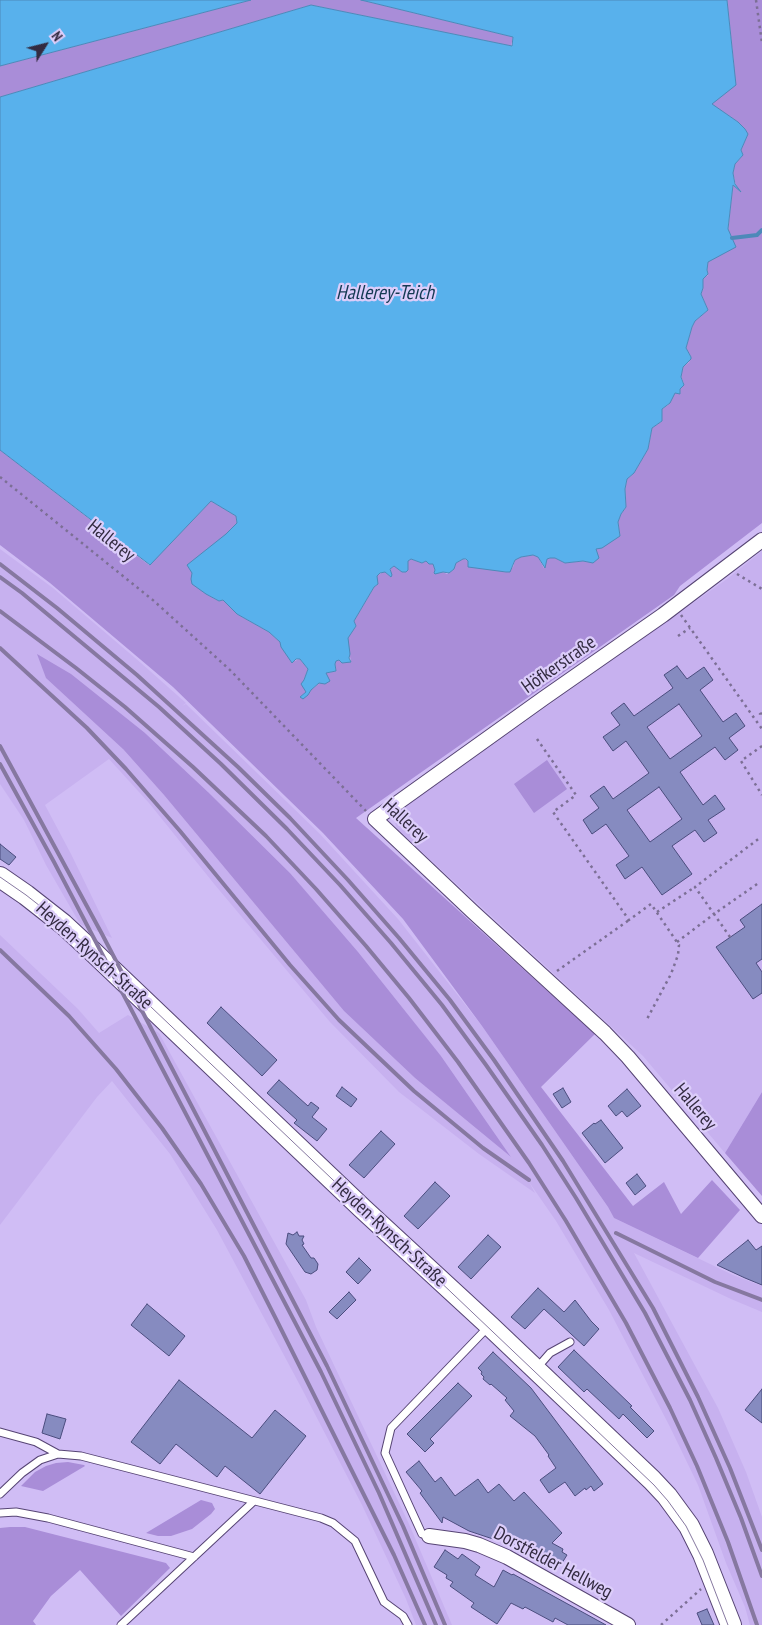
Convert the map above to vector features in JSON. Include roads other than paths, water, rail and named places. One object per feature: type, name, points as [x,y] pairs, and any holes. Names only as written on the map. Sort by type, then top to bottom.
[{"type":"main road","name":"Heyden-Rynsch-Straße","points":[[0,877],[63,924],[90,948],[363,1209],[536,1369],[652,1480],[689,1526],[703,1554],[731,1625]]},
{"type":"street","name":"Höfkerstraße","points":[[376,819],[675,606],[762,540]]},
{"type":"street","name":"Hallerey","points":[[376,819],[472,911],[606,1033],[762,1216]]},
{"type":"street","name":"Dorstfelder Hellweg","points":[[429,1536],[479,1545],[507,1558],[628,1625]]},
{"type":"lane","points":[[429,1536],[422,1534],[385,1453],[391,1428],[490,1326]]},
{"type":"lane","points":[[536,1369],[550,1353],[570,1342]]},
{"type":"lane","points":[[0,1432],[36,1442],[58,1454]]},
{"type":"lane","points":[[0,1494],[22,1473],[40,1460],[58,1454],[81,1456],[321,1518],[333,1523],[354,1541],[384,1602],[403,1616],[408,1625]]},
{"type":"lane","points":[[121,1625],[254,1502]]},
{"type":"lane","points":[[0,1513],[16,1512],[48,1518],[194,1557]]},
{"type":"water","points":[[0,0],[251,0],[0,66]]},
{"type":"water","name":"Hallerey-Teich","points":[[361,0],[727,0],[736,85],[712,104],[738,122],[748,134],[741,150],[743,155],[735,164],[733,173],[735,184],[741,192],[733,185],[728,229],[736,247],[708,262],[708,274],[703,279],[701,294],[708,310],[695,321],[692,327],[686,348],[691,359],[683,367],[681,377],[684,385],[680,389],[680,394],[675,393],[670,403],[662,409],[662,421],[652,428],[648,449],[634,473],[627,479],[625,489],[626,507],[618,522],[620,536],[602,548],[596,549],[599,558],[593,563],[583,561],[565,563],[555,558],[550,558],[547,559],[545,568],[538,557],[533,555],[515,560],[510,572],[506,572],[468,567],[468,561],[463,559],[456,563],[454,569],[449,573],[435,574],[433,564],[411,559],[408,561],[408,570],[406,572],[402,572],[394,566],[390,569],[391,577],[385,572],[380,573],[377,576],[378,584],[374,587],[354,621],[356,626],[348,638],[351,662],[342,663],[339,660],[336,661],[336,671],[326,673],[330,681],[325,684],[319,683],[303,699],[300,697],[306,692],[301,684],[308,669],[300,659],[296,659],[292,663],[281,647],[280,642],[269,632],[237,614],[223,600],[219,601],[192,584],[192,573],[187,565],[237,523],[236,516],[211,501],[150,565],[0,450],[0,97],[311,5],[512,46],[513,37]]},
{"type":"waterway","points":[[732,238],[757,235],[762,230]]},
{"type":"tram line","points":[[0,877],[63,924],[90,949],[654,1485],[686,1526],[703,1560],[728,1625]]},
{"type":"railway","points":[[0,564],[57,608],[137,675],[238,767],[290,818],[348,880],[450,1000],[494,1060],[563,1161],[653,1308],[698,1397],[730,1468],[762,1550]]},
{"type":"railway","points":[[0,577],[22,593],[159,707],[221,764],[340,885],[442,1005],[542,1145],[645,1313],[690,1400],[716,1458],[741,1518],[762,1576]]},
{"type":"railway","points":[[0,611],[125,707],[193,767],[266,836],[366,946],[458,1062],[529,1163],[566,1221],[626,1323],[670,1408],[697,1466],[728,1542],[757,1625]]},
{"type":"railway","points":[[0,648],[87,728],[126,769],[180,831],[290,965],[339,1020],[414,1091],[483,1148],[529,1180]]},
{"type":"railway","points":[[0,746],[102,934],[327,1366],[403,1526],[445,1625]]},
{"type":"railway","points":[[0,764],[54,862],[321,1372],[379,1493],[436,1625]]},
{"type":"railway","points":[[0,950],[69,1016],[116,1069],[162,1128],[201,1184],[244,1256],[394,1555],[425,1625]]},
{"type":"railway","points":[[616,1233],[715,1282],[762,1300]]}]
